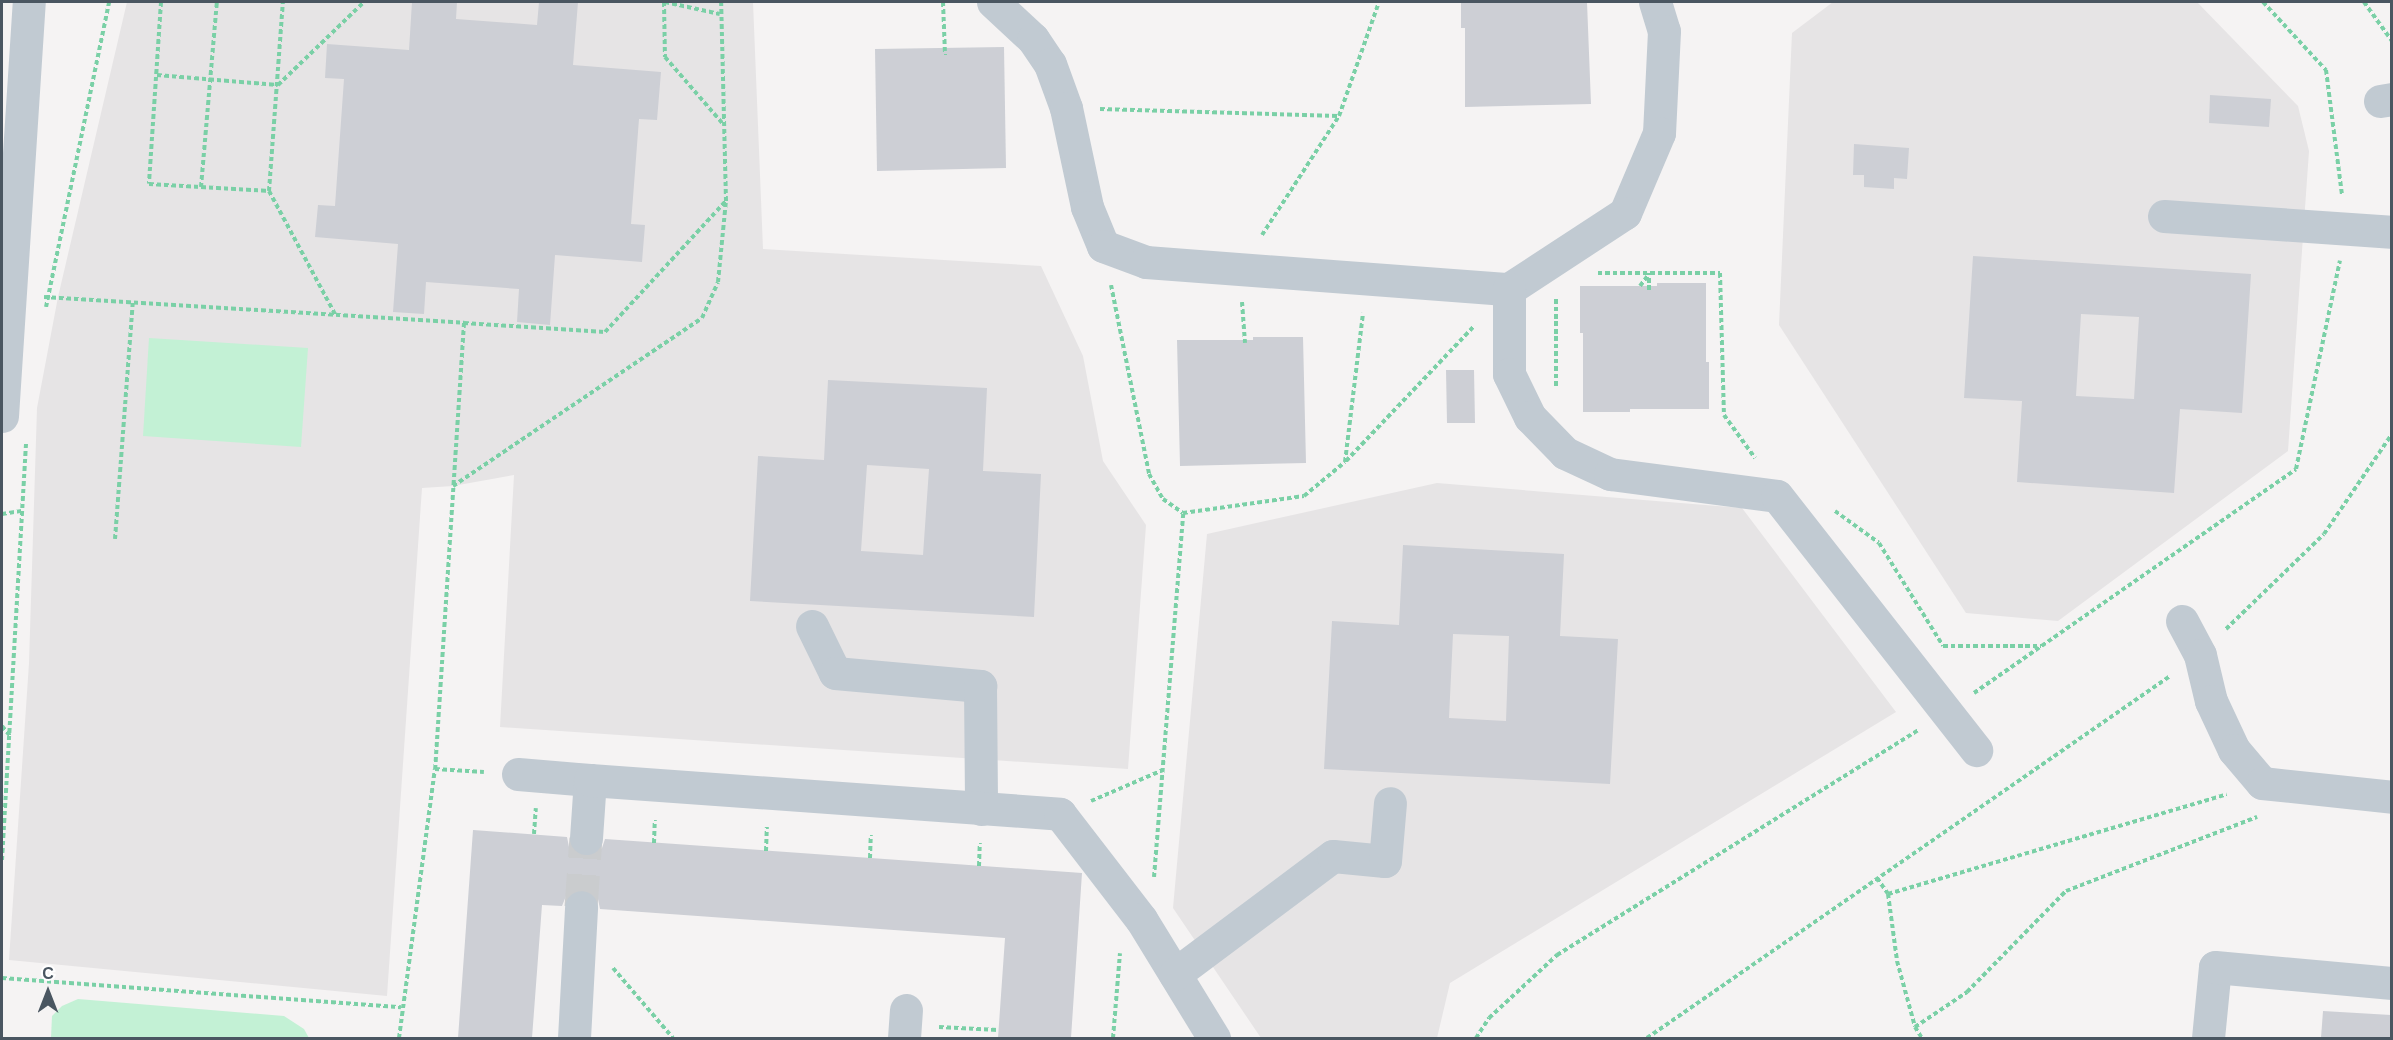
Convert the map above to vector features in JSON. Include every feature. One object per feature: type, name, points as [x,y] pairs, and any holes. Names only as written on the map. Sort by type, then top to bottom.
[{"type":"lane","points":[[993,2],[1020,25],[1045,56],[1066,108],[1087,207],[1103,246],[1146,262],[1509,289],[1625,213],[1659,133],[1664,31],[1655,2]]},
{"type":"lane","points":[[2,43],[28,10]]},
{"type":"lane","points":[[14,423],[5,300],[28,10]]},
{"type":"lane","points":[[2164,216],[2390,232]]},
{"type":"lane","points":[[1509,289],[1509,374],[1530,417],[1564,453],[1610,474],[1777,496],[1976,750]]},
{"type":"lane","points":[[2182,621],[2200,655],[2211,701],[2234,750],[2262,783],[2391,796]]},
{"type":"lane","points":[[812,626],[835,673],[980,686],[981,809]]},
{"type":"lane","points":[[518,774],[1060,814],[1141,919],[1214,1038]]},
{"type":"lane","points":[[586,838],[590,780]]},
{"type":"lane","points":[[1175,974],[1333,856],[1385,861],[1390,803]]},
{"type":"lane","points":[[574,1038],[580,918]]},
{"type":"lane","points":[[2208,1038],[2215,967],[2391,983]]},
{"type":"path","points":[[44,319],[109,2]]},
{"type":"path","points":[[161,2],[149,184],[269,191]]},
{"type":"path","points":[[201,187],[217,2]]},
{"type":"path","points":[[284,2],[269,191],[335,315]]},
{"type":"path","points":[[157,75],[278,85],[364,2]]},
{"type":"path","points":[[720,14],[664,2],[665,57],[724,124]]},
{"type":"path","points":[[453,486],[702,318],[718,282],[726,201],[720,14],[722,2]]},
{"type":"path","points":[[943,2],[945,55]]},
{"type":"path","points":[[1240,269],[1339,116],[1378,2]]},
{"type":"path","points":[[1476,1038],[1489,1018],[1557,955],[1947,712],[2296,469],[2346,230],[2326,70],[2263,2]]},
{"type":"path","points":[[2364,2],[2391,41]]},
{"type":"path","points":[[1066,108],[1339,116]]},
{"type":"path","points":[[48,297],[605,332],[726,201]]},
{"type":"path","points":[[1103,246],[1149,474],[1163,499],[1183,513],[1304,496],[1345,462],[1509,289]]},
{"type":"path","points":[[1591,273],[1720,273],[1724,415],[1748,448]]},
{"type":"path","points":[[1640,286],[1649,273]]},
{"type":"path","points":[[1649,273],[1649,290]]},
{"type":"path","points":[[1345,462],[1367,279]]},
{"type":"path","points":[[1556,296],[1556,391]]},
{"type":"path","points":[[115,539],[134,302]]},
{"type":"path","points":[[399,1038],[401,1007],[435,769],[464,323]]},
{"type":"path","points":[[2,860],[22,511],[14,423]]},
{"type":"path","points":[[1647,1038],[2200,655],[2324,534],[2391,434]]},
{"type":"path","points":[[1833,509],[1879,543],[1943,646],[2042,646]]},
{"type":"path","points":[[2,514],[22,511]]},
{"type":"path","points":[[1113,1038],[1123,920],[1141,919],[1154,880],[1183,513]]},
{"type":"path","points":[[2,726],[10,736]]},
{"type":"path","points":[[435,769],[518,774]]},
{"type":"path","points":[[1060,814],[1163,770]]},
{"type":"path","points":[[1888,894],[2262,783]]},
{"type":"path","points":[[1915,1027],[1967,992],[2066,891],[2260,816]]},
{"type":"path","points":[[1877,878],[1888,894],[1897,961],[1915,1027],[1922,1038]]},
{"type":"path","points":[[580,918],[673,1038]]},
{"type":"path","points":[[2,978],[401,1007]]},
{"type":"path","points":[[905,1024],[998,1030]]},
{"type":"shaded area","points":[[127,2],[753,2],[763,249],[1041,266],[1083,356],[1103,461],[1146,525],[1128,769],[500,727],[514,475],[453,486],[422,488],[387,996],[9,960],[29,663],[37,408],[58,297]]},
{"type":"shaded area","points":[[1833,2],[2197,2],[2298,106],[2309,151],[2288,451],[2058,621],[1966,613],[1779,325],[1792,33]]},
{"type":"shaded area","points":[[1437,483],[1742,508],[1896,712],[1450,983],[1437,1038],[1261,1038],[1173,908],[1207,534]]},
{"type":"green space","points":[[149,338],[308,348],[301,447],[143,436]]},
{"type":"green space","points":[[78,999],[284,1016],[304,1029],[309,1038],[51,1038],[52,1016],[62,1006]]},
{"type":"building","points":[[412,2],[457,2],[456,19],[537,25],[539,2],[578,2],[573,65],[661,72],[657,120],[639,119],[631,224],[645,225],[642,262],[555,255],[550,325],[517,322],[519,289],[426,282],[424,314],[393,312],[398,244],[315,237],[318,205],[335,206],[344,79],[325,78],[327,44],[409,50]]},
{"type":"building","points":[[1461,2],[1587,2],[1591,104],[1465,107],[1465,28],[1461,28]]},
{"type":"building","points":[[1004,47],[1006,168],[877,171],[875,49]]},
{"type":"building","points":[[2210,95],[2271,99],[2269,127],[2209,123]]},
{"type":"building","points":[[1854,144],[1909,148],[1907,179],[1894,178],[1894,189],[1864,187],[1864,175],[1853,175]]},
{"type":"building","points":[[1973,256],[2251,274],[2242,413],[2180,409],[2174,493],[2017,482],[2022,401],[1964,398]],"holes":[[[2081,314],[2139,317],[2134,399],[2076,396]]]},
{"type":"building","points":[[1657,283],[1706,283],[1706,362],[1709,362],[1709,409],[1630,409],[1630,412],[1583,412],[1583,333],[1580,333],[1580,286],[1657,286]]},
{"type":"building","points":[[1253,337],[1303,337],[1306,463],[1180,466],[1177,340],[1253,340]]},
{"type":"building","points":[[1446,370],[1474,370],[1475,423],[1447,423]]},
{"type":"building","points":[[828,380],[987,388],[983,471],[1041,474],[1034,617],[750,601],[758,456],[824,460]],"holes":[[[867,465],[929,469],[923,555],[861,551]]]},
{"type":"building","points":[[1403,545],[1564,554],[1560,636],[1618,639],[1610,784],[1324,769],[1332,621],[1399,625]],"holes":[[[1453,634],[1509,636],[1506,721],[1449,718]]]},
{"type":"building","points":[[473,830],[567,837],[569,847],[584,857],[595,855],[602,848],[605,839],[1082,873],[1071,1038],[998,1038],[1005,938],[600,909],[598,899],[592,892],[581,888],[566,896],[562,906],[542,905],[532,1038],[458,1038]]},
{"type":"building","points":[[2323,1011],[2391,1015],[2391,1038],[2321,1038]]},
{"type":"tunnel","points":[[581,907],[586,838]]}]
